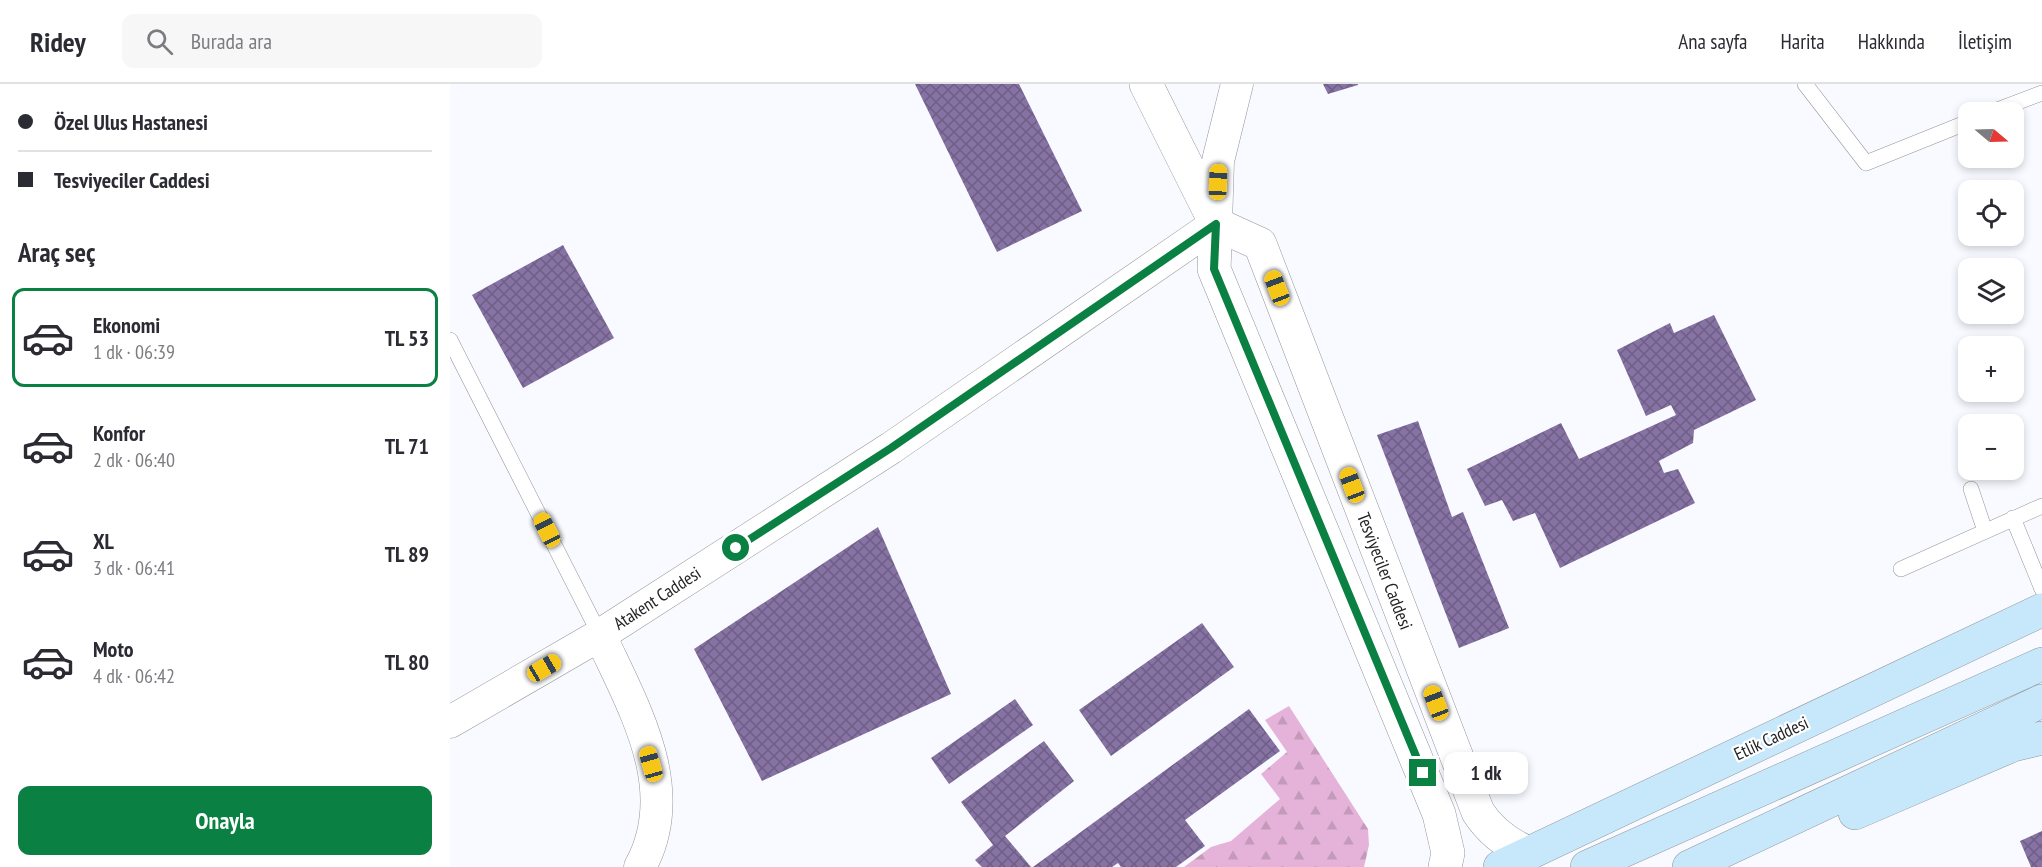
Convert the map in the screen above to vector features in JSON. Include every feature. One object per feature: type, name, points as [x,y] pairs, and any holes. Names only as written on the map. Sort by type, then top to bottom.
[{"type":"main road","name":"Etlik Caddesi","points":[[1500,867],[2042,609]]},
{"type":"main road","points":[[1587,867],[2042,664]]},
{"type":"main road","points":[[1689,867],[2042,701]]},
{"type":"main road","points":[[1701,867],[1791,840],[2013,745],[2042,738]]},
{"type":"street","points":[[1146,84],[1216,224]]},
{"type":"street","points":[[1237,84],[1218,161],[1214,269],[1439,814],[1448,854],[1445,867]]},
{"type":"street","name":"Atakent Caddesi","points":[[450,722],[600,635],[891,448],[1216,224]]},
{"type":"street","name":"Tesviyeciler Caddesi","points":[[1216,224],[1260,244],[1478,812],[1486,825],[1499,837],[1529,853]]},
{"type":"street","points":[[600,635],[639,722],[657,785],[656,826],[640,867]]},
{"type":"lane","points":[[1805,84],[1866,163],[1958,126]]},
{"type":"lane","points":[[2018,102],[2042,93]]},
{"type":"lane","points":[[450,340],[600,635]]},
{"type":"lane","points":[[1971,489],[1985,531]]},
{"type":"lane","points":[[1901,569],[2042,506]]},
{"type":"lane","points":[[2013,518],[2042,589]]},
{"type":"green space","points":[[1289,706],[1368,829],[1369,845],[1364,867],[1184,867],[1211,847],[1231,841],[1280,799],[1261,774],[1287,752],[1265,720]]},
{"type":"building","points":[[915,84],[1019,84],[1082,211],[997,252]]},
{"type":"building","points":[[1323,84],[1358,84],[1358,85],[1328,94]]},
{"type":"building","points":[[563,245],[614,338],[523,388],[472,295]]},
{"type":"building","points":[[1714,315],[1756,400],[1694,430],[1693,443],[1659,461],[1664,473],[1678,469],[1695,503],[1560,568],[1535,513],[1513,521],[1502,500],[1485,506],[1467,469],[1561,423],[1579,459],[1676,415],[1671,405],[1646,416],[1617,350],[1670,323],[1674,333]]},
{"type":"building","points":[[1418,421],[1452,517],[1463,512],[1509,628],[1459,648],[1377,435]]},
{"type":"building","points":[[878,527],[951,694],[762,781],[694,649]]},
{"type":"building","points":[[1202,623],[1234,667],[1111,756],[1079,710]]},
{"type":"building","points":[[1015,699],[1033,725],[949,784],[931,758]]},
{"type":"building","points":[[1249,709],[1280,751],[1185,820],[1205,846],[1176,867],[1121,867],[1118,863],[1112,867],[1033,867]]},
{"type":"building","points":[[1044,741],[1074,781],[1005,836],[1031,867],[982,867],[975,860],[993,845],[961,802]]},
{"type":"building","points":[[2042,831],[2042,867],[2031,867],[2020,841]]},
{"type":"route","points":[[736,548],[891,448],[1216,224],[1214,269],[1423,773]]}]
